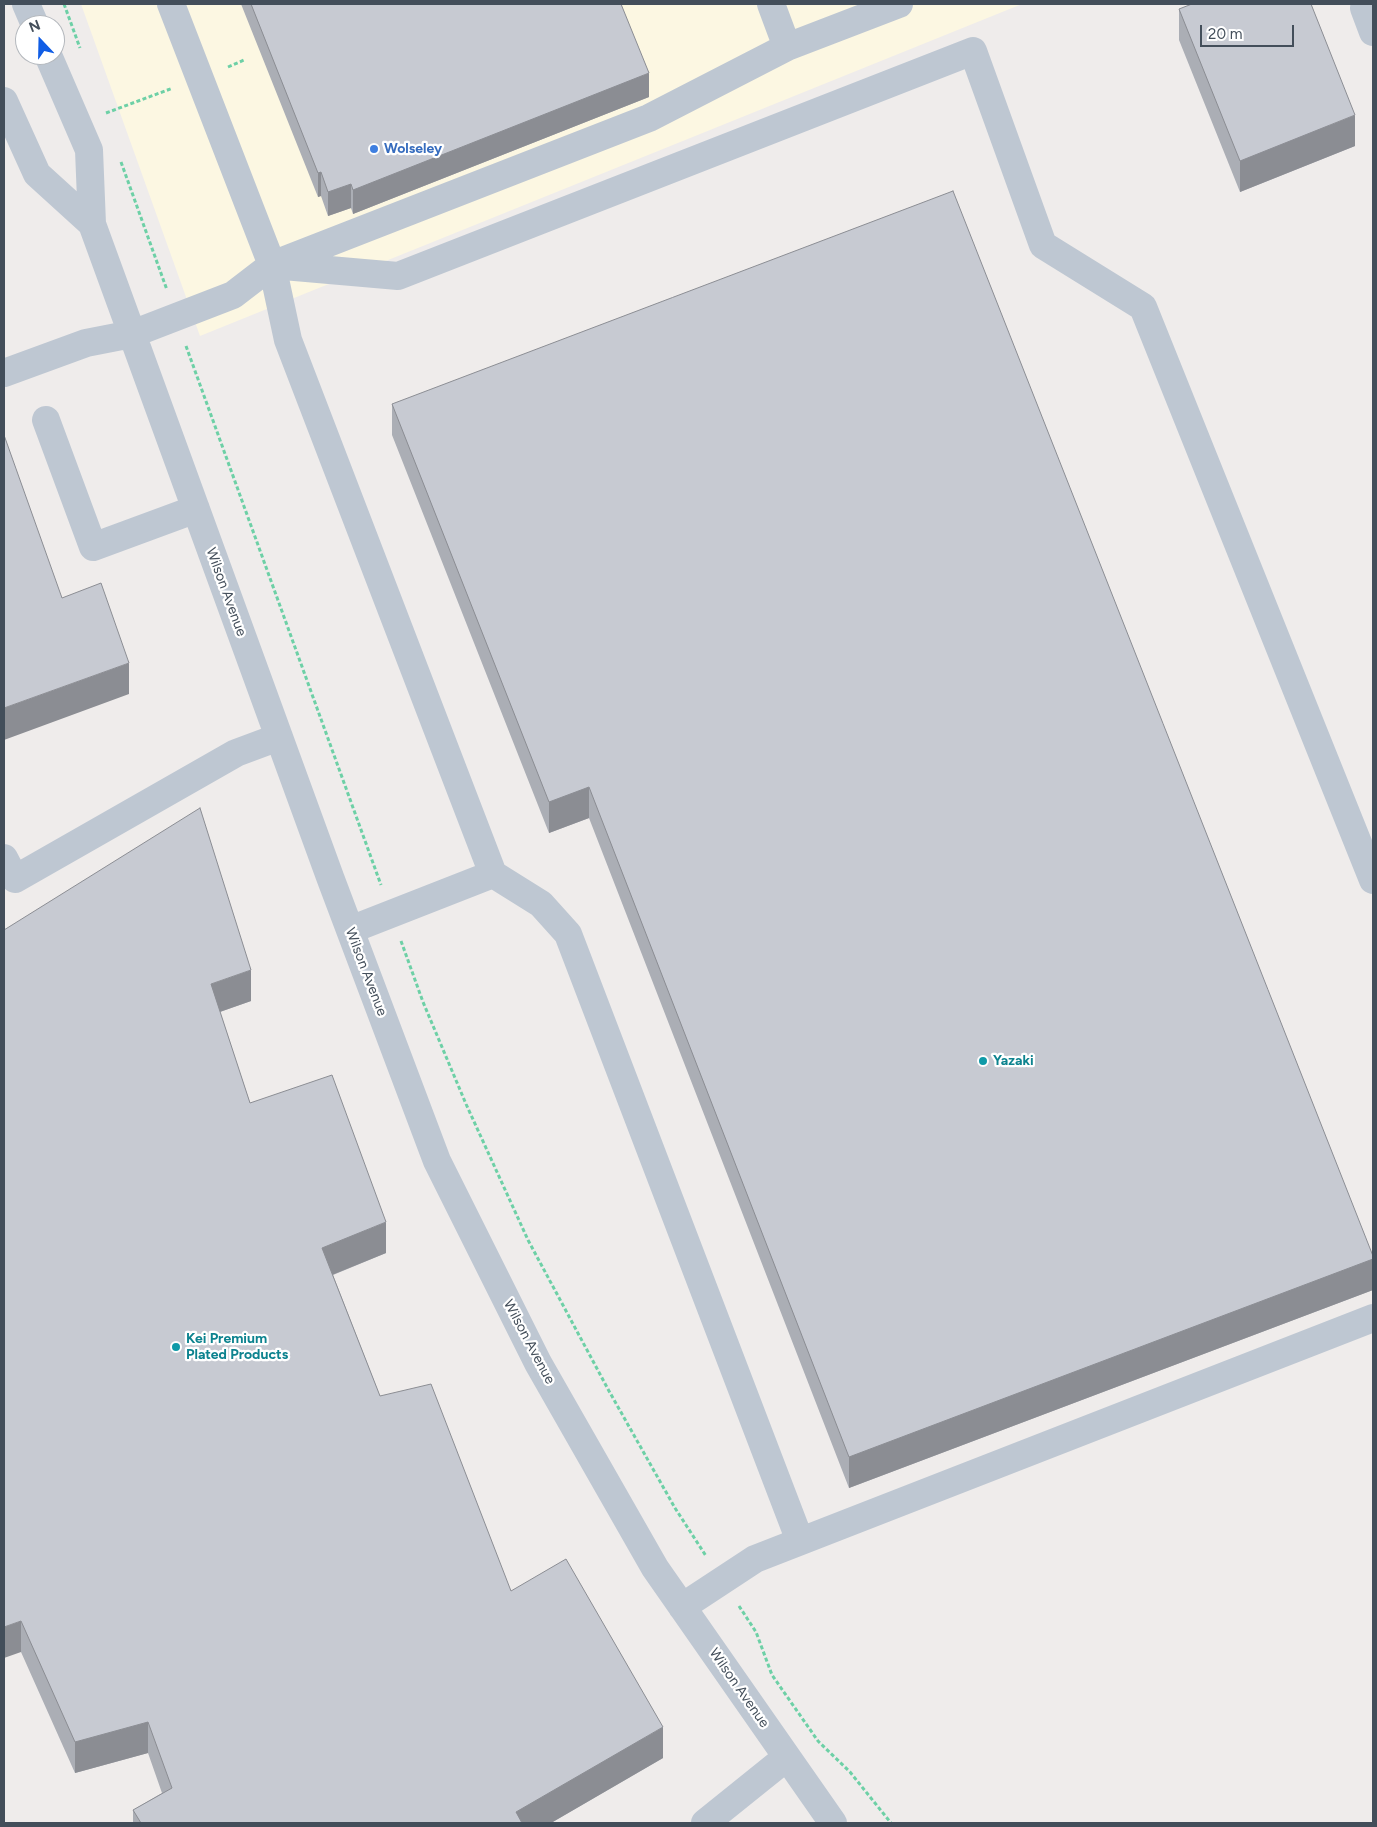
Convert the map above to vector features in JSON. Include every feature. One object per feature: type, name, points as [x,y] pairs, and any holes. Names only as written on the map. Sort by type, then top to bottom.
[{"type":"street","points":[[171,4],[272,265],[288,340],[493,874],[541,904],[568,934],[800,1541]]},
{"type":"street","points":[[771,4],[787,47]]},
{"type":"street","points":[[4,373],[86,343],[132,334],[233,295],[272,265],[649,118],[787,47],[899,4]]},
{"type":"street","points":[[1373,4],[1364,8],[1373,32]]},
{"type":"street","points":[[272,265],[398,276],[972,51],[1043,245],[1143,307],[1373,880]]},
{"type":"street","name":"Wilson Avenue","points":[[52,65],[90,150],[92,224],[350,930],[437,1161],[538,1363],[655,1568],[833,1823]]},
{"type":"street","points":[[4,101],[37,174],[92,224]]},
{"type":"street","points":[[46,420],[93,547],[196,509]]},
{"type":"street","points":[[8,876],[236,753],[279,737]]},
{"type":"street","points":[[350,930],[493,874]]},
{"type":"street","points":[[682,1607],[756,1559],[1373,1318]]},
{"type":"street","points":[[705,1823],[787,1757]]},
{"type":"path","points":[[184,341],[427,1011],[466,1104],[528,1240],[609,1392],[670,1500],[756,1632],[772,1675],[818,1741],[850,1772],[892,1823]]},
{"type":"shaded area","points":[[81,4],[1022,4],[200,336]]},
{"type":"building","points":[[251,4],[621,4],[649,73],[353,190],[351,184],[328,192],[321,172],[318,173]]},
{"type":"building","points":[[1192,4],[1311,4],[1355,115],[1240,161],[1179,9]]},
{"type":"building","name":"Yazaki","points":[[953,191],[1373,1259],[849,1457],[589,787],[549,802],[392,404]]},
{"type":"building","points":[[4,435],[62,598],[101,583],[129,663],[4,708]]},
{"type":"building","name":"Kei Premium Plated Products","points":[[200,808],[251,970],[211,984],[250,1103],[332,1075],[386,1222],[322,1248],[380,1396],[431,1384],[511,1591],[566,1559],[663,1727],[516,1812],[522,1823],[141,1823],[133,1810],[172,1788],[148,1722],[75,1742],[21,1621],[4,1627],[4,930]]},
{"type":"place","name":"Wolseley","points":[[374,149]]},
{"type":"place","name":"Yazaki","points":[[983,1061]]},
{"type":"place","name":"Kei Premium Plated Products","points":[[176,1347]]}]
